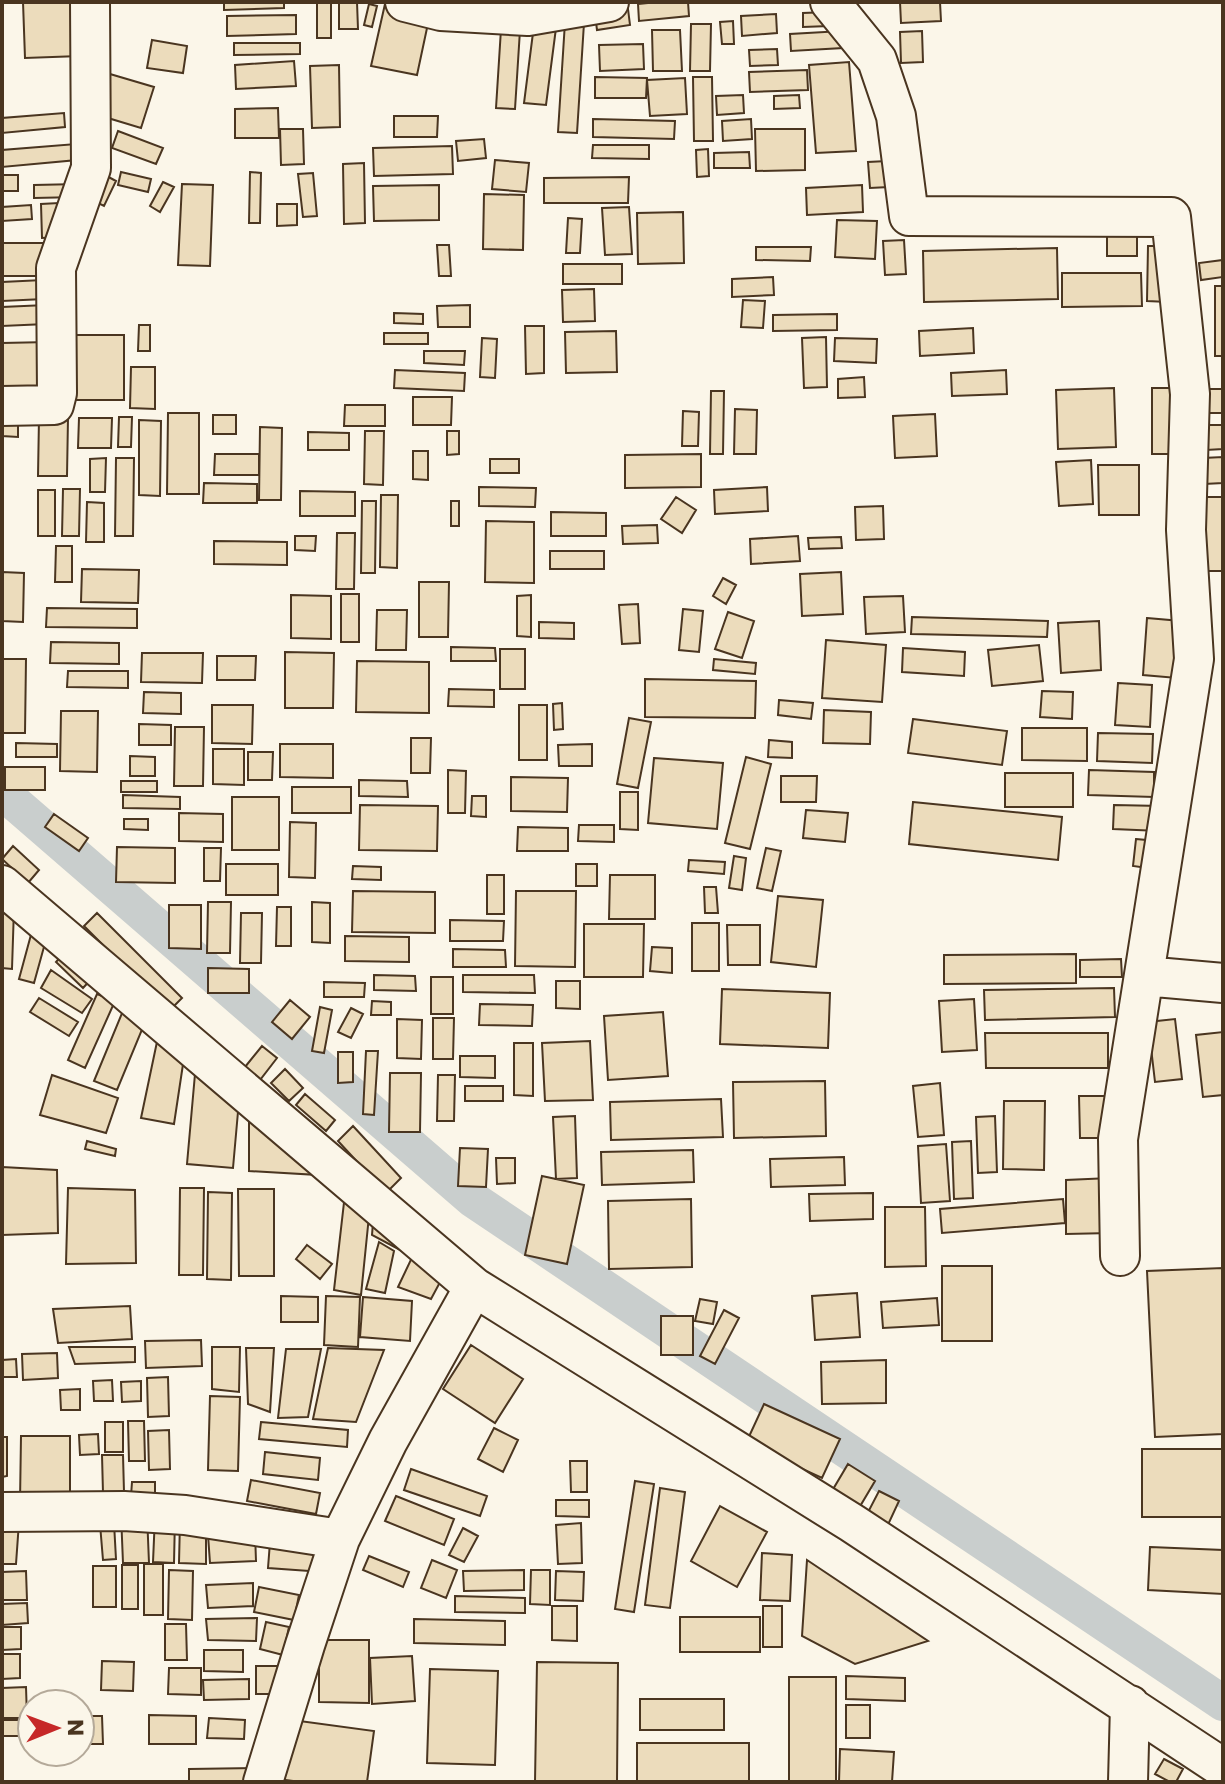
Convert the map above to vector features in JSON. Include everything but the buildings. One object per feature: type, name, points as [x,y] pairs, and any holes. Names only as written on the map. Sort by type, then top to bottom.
[{"type":"street","points":[[2,406],[54,405],[57,393],[56,268],[91,168],[90,2]]},
{"type":"street","points":[[405,2],[441,11],[528,16],[609,2]]},
{"type":"street","points":[[830,2],[877,60],[896,116],[909,216],[1171,217],[1190,394],[1186,530],[1194,659],[1118,1139],[1120,1256]]},
{"type":"street","points":[[2,885],[474,1287],[852,1523],[1223,1768]]},
{"type":"street","points":[[1144,976],[1223,983]]},
{"type":"street","points":[[263,1782],[340,1539],[388,1441],[474,1287]]},
{"type":"street","points":[[2,1512],[124,1511],[185,1515],[340,1539]]},
{"type":"street","points":[[1128,1782],[1130,1705]]},
{"type":"waterway","points":[[2,792],[472,1199],[1223,1703]]}]
